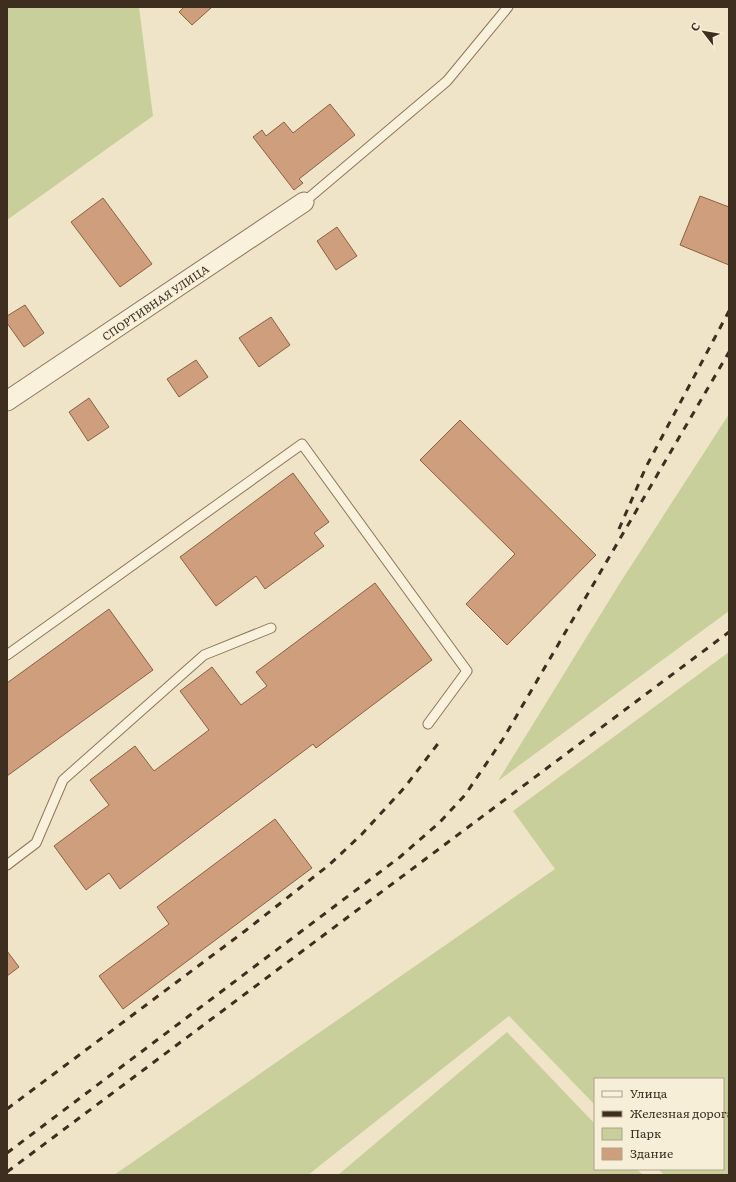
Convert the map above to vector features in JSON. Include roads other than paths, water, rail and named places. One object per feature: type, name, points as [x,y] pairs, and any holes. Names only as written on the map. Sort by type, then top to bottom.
[{"type":"street","name":"СПОРТИВНАЯ УЛИЦА","points":[[7,401],[304,202]]},
{"type":"lane","points":[[304,202],[447,81],[508,7]]},
{"type":"lane","points":[[7,655],[302,444],[467,671],[428,724]]},
{"type":"lane","points":[[7,865],[36,843],[63,780],[204,655],[272,628]]},
{"type":"railway","points":[[619,529],[646,467],[729,311]]},
{"type":"railway","points":[[7,1153],[400,857],[440,822],[465,795],[503,739],[729,352]]},
{"type":"railway","points":[[7,1172],[729,632]]},
{"type":"railway","points":[[7,1109],[245,931],[329,865],[362,834],[405,787],[440,741]]}]
